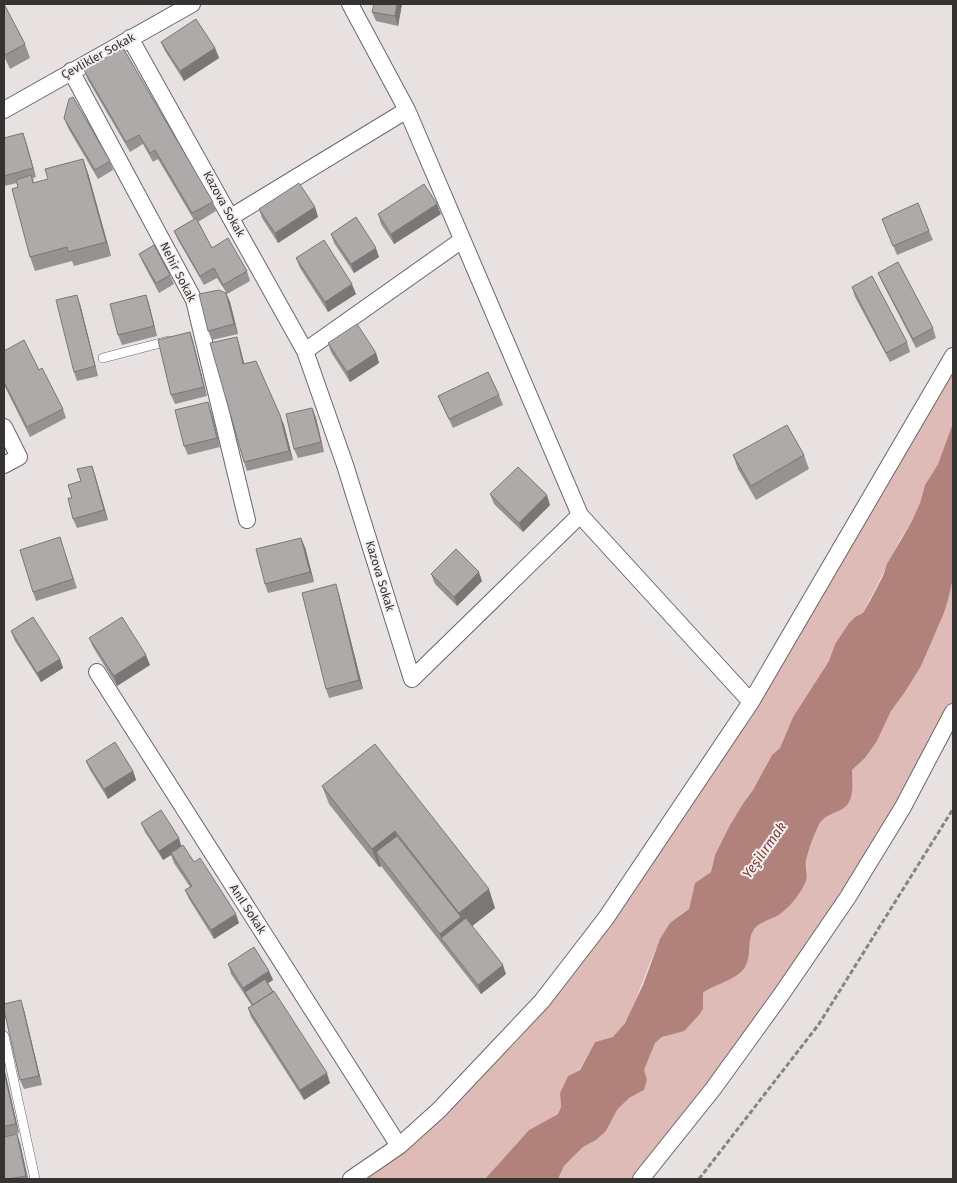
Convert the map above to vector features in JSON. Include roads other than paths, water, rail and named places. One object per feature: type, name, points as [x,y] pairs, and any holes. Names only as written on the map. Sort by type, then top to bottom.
[{"type":"street","name":"Çevlikler Sokak","points":[[5,107],[192,4]]},
{"type":"street","points":[[350,4],[407,110],[580,515],[750,702]]},
{"type":"street","name":"Kazova Sokak","points":[[130,38],[305,351],[345,465],[412,680],[580,515]]},
{"type":"street","name":"Nehir Sokak","points":[[71,71],[194,300],[198,334],[247,520]]},
{"type":"street","points":[[231,217],[407,110]]},
{"type":"street","points":[[305,351],[462,240]]},
{"type":"street","points":[[351,1179],[399,1146],[439,1110],[542,1001],[606,918],[750,702],[953,356]]},
{"type":"street","points":[[4,427],[19,457],[4,465]]},
{"type":"street","name":"Anıl Sokak","points":[[97,672],[399,1146]]},
{"type":"street","points":[[642,1179],[713,1089],[781,995],[848,897],[904,807],[953,712]]},
{"type":"lane","points":[[103,358],[175,340]]},
{"type":"lane","points":[[4,1036],[36,1179]]},
{"type":"water","name":"Yeşilırmak","points":[[953,423],[953,578],[944,613],[921,666],[891,711],[877,741],[865,758],[852,770],[850,800],[842,809],[827,816],[820,823],[808,853],[806,865],[807,879],[801,890],[784,911],[756,927],[751,936],[749,957],[745,967],[731,979],[703,993],[703,1009],[684,1031],[662,1037],[655,1043],[644,1070],[647,1080],[644,1090],[629,1098],[617,1110],[606,1131],[596,1140],[583,1147],[564,1166],[558,1179],[485,1179],[529,1130],[558,1114],[561,1107],[560,1093],[568,1076],[580,1070],[595,1042],[613,1037],[625,1023],[643,985],[660,939],[670,923],[689,909],[695,883],[711,872],[715,855],[729,827],[753,790],[772,755],[780,748],[793,717],[829,661],[835,644],[849,623],[863,613],[870,601],[887,564],[912,521],[925,485],[938,464]]}]
